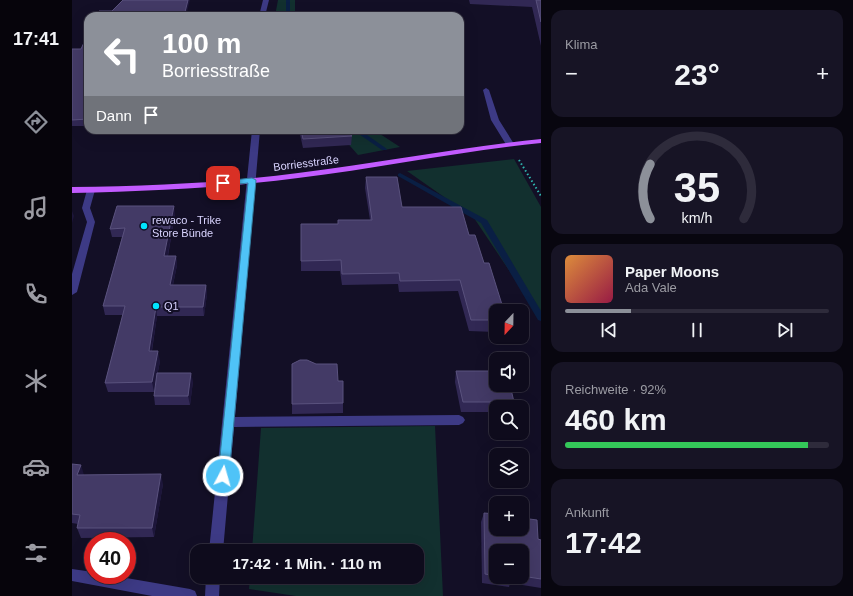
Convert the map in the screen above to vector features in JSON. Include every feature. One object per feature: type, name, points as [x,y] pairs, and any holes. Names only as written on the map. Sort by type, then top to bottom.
[{"type":"main road","name":"Borriesstraße","points":[[72,190],[179,188],[327,172],[510,144],[541,141]]},
{"type":"street","points":[[262,12],[266,0]]},
{"type":"street","points":[[486,90],[495,120],[510,144]]},
{"type":"street","points":[[217,544],[256,134]]},
{"type":"street","points":[[72,292],[91,222],[86,208],[91,190]]},
{"type":"street","points":[[229,422],[459,420]]},
{"type":"street","points":[[72,575],[190,596]]},
{"type":"street","points":[[212,596],[213,584]]},
{"type":"path","points":[[510,144],[541,196]]},
{"type":"green space","points":[[278,0],[295,0],[295,12],[276,12]]},
{"type":"green space","points":[[340,134],[380,134],[400,147],[358,155]]},
{"type":"green space","points":[[514,159],[541,207],[541,321],[533,306],[474,218],[407,171]]},
{"type":"green space","points":[[435,426],[443,596],[296,596],[249,589],[249,584],[424,584],[424,544],[253,544],[261,428]]},
{"type":"building","points":[[123,0],[188,0],[185,12],[99,12],[112,11]]},
{"type":"building","points":[[536,0],[541,0],[541,22]]},
{"type":"building","points":[[84,43],[84,119],[72,120],[72,49],[81,49]]},
{"type":"building","points":[[302,134],[349,134],[352,136],[303,139]]},
{"type":"building","points":[[366,177],[397,177],[402,207],[461,207],[469,235],[475,235],[484,263],[489,263],[502,304],[489,304],[489,320],[471,320],[460,280],[400,281],[399,273],[342,274],[341,260],[301,261],[301,224],[338,224],[338,220],[372,220]]},
{"type":"building","points":[[117,206],[174,206],[164,256],[176,256],[170,285],[206,285],[203,307],[156,307],[149,351],[158,351],[152,382],[105,383],[125,306],[103,306],[125,228],[110,229]]},
{"type":"building","points":[[300,360],[307,360],[316,364],[337,364],[338,381],[343,381],[343,403],[292,404],[292,364]]},
{"type":"building","points":[[456,371],[489,371],[489,392],[512,392],[514,400],[489,400],[489,402],[463,402]]},
{"type":"building","points":[[157,373],[191,373],[188,396],[154,396]]},
{"type":"building","points":[[72,464],[81,465],[77,475],[161,474],[152,528],[77,528],[80,515],[72,514]]},
{"type":"building","points":[[484,513],[489,513],[489,536],[529,536],[529,519],[537,520],[538,539],[541,540],[541,579],[529,577],[529,544],[489,544],[489,575],[485,574]]},
{"type":"waterway","points":[[288,0],[288,12]]},
{"type":"waterway","points":[[362,134],[384,149]]},
{"type":"waterway","points":[[400,175],[484,222],[541,318]]},
{"type":"place","name":"rewaco - Trike Store Bünde","points":[[144,226]]},
{"type":"place","name":"Q1","points":[[156,306]]},
{"type":"route","points":[[223,183],[252,180],[223,476]]}]
